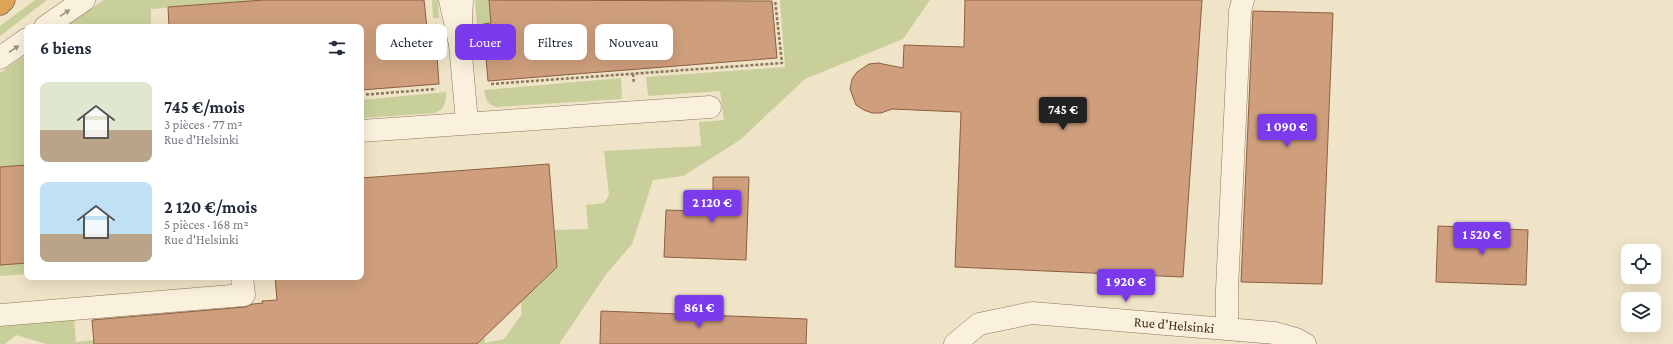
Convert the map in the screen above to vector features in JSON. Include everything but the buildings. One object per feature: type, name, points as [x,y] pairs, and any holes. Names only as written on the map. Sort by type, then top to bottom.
[{"type":"highway","points":[[0,4],[4,0]]},
{"type":"street","points":[[49,24],[84,0]]},
{"type":"street","points":[[450,0],[455,24]]},
{"type":"street","points":[[461,24],[462,0]]},
{"type":"street","points":[[1227,328],[1227,289],[1240,10],[1243,0]]},
{"type":"street","points":[[0,58],[24,41]]},
{"type":"street","points":[[461,60],[467,122]]},
{"type":"street","points":[[364,131],[467,122],[710,107]]},
{"type":"street","points":[[0,315],[244,294],[242,280]]},
{"type":"street","name":"Rue d'Helsinki","points":[[955,344],[979,324],[1032,313],[1275,333],[1296,339],[1305,344]]},
{"type":"path","points":[[485,85],[782,63],[776,0]]},
{"type":"path","points":[[364,95],[442,88]]},
{"type":"green space","points":[[35,0],[47,0],[0,36],[0,26]]},
{"type":"green space","points":[[104,0],[264,0],[151,9],[151,24],[68,24]]},
{"type":"green space","points":[[432,0],[438,0],[439,18],[433,18]]},
{"type":"green space","points":[[475,0],[489,0],[491,23],[477,24]]},
{"type":"green space","points":[[780,0],[930,0],[903,39],[805,79],[740,140],[683,176],[653,180],[632,244],[607,273],[559,344],[477,344],[484,337],[485,343],[504,339],[522,314],[521,302],[557,267],[554,230],[588,229],[586,205],[604,203],[609,195],[604,151],[701,146],[699,122],[724,120],[720,91],[648,96],[646,77],[785,67]]},
{"type":"green space","points":[[24,56],[24,165],[0,167],[0,73]]},
{"type":"green space","points":[[621,78],[622,99],[496,107],[487,101],[484,90]]},
{"type":"green space","points":[[446,92],[444,105],[435,113],[364,118],[364,100]]},
{"type":"green space","points":[[24,263],[24,274],[0,276],[0,265]]},
{"type":"green space","points":[[74,319],[76,342],[94,340],[94,344],[47,344],[16,335],[5,344],[0,344],[0,327],[12,320]]}]
